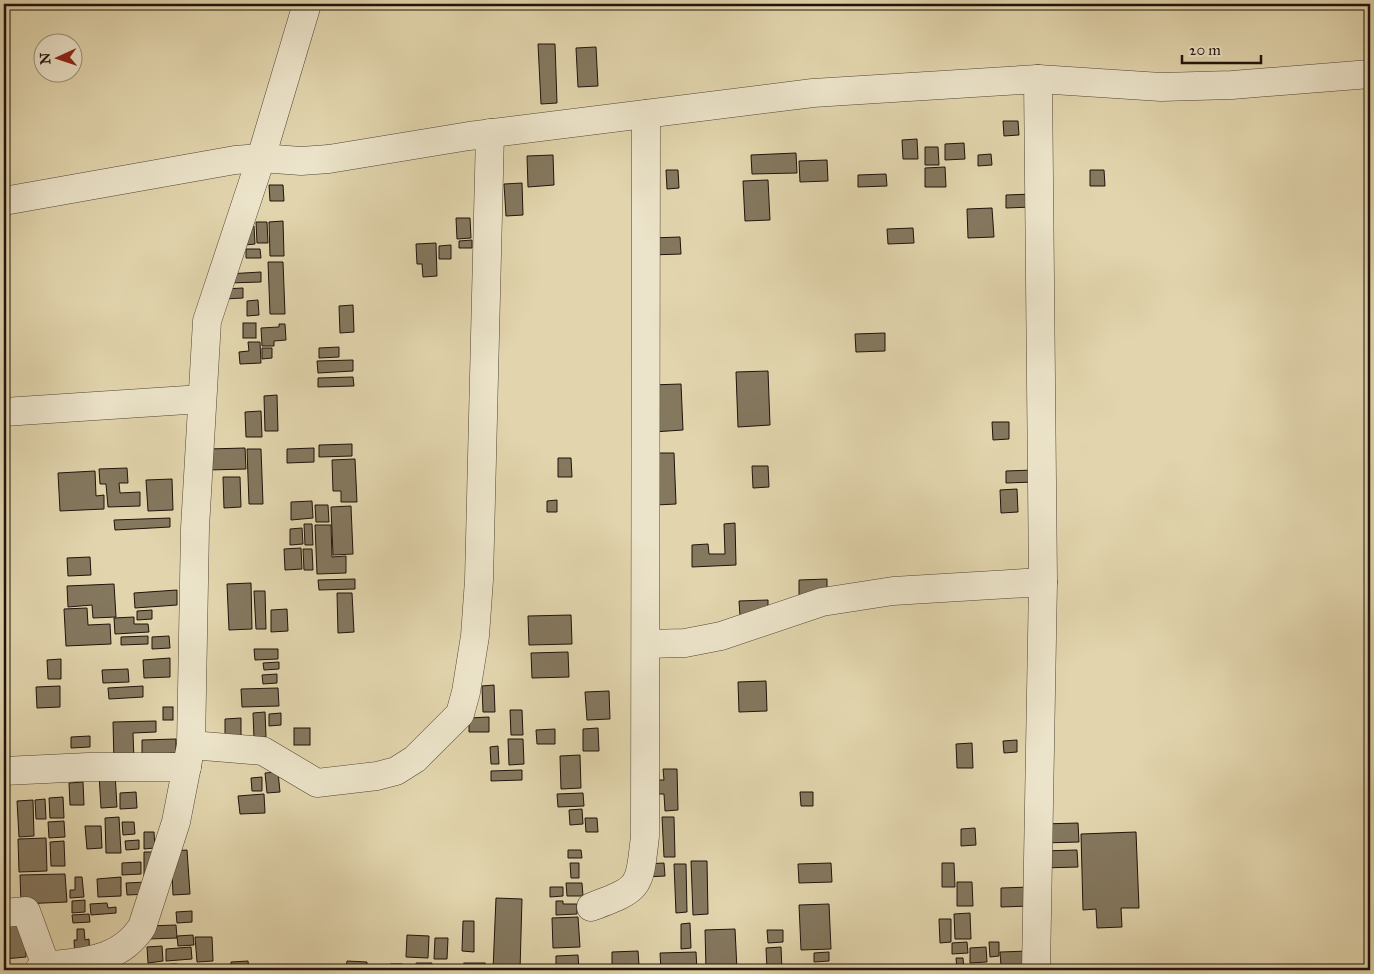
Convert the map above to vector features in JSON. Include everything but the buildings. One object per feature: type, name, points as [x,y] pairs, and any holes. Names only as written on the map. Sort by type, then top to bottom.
[{"type":"street","points":[[4,913],[26,911],[42,968],[95,959],[122,950],[133,940],[142,927],[176,822],[189,756],[195,528],[207,320],[260,158],[307,4]]},
{"type":"street","points":[[4,201],[260,158],[301,161],[329,159],[490,133],[813,93],[1038,79],[1170,86],[1232,85],[1370,74]]},
{"type":"street","points":[[1036,970],[1043,582],[1038,79]]},
{"type":"street","points":[[591,907],[632,890],[641,873],[644,836],[646,114]]},
{"type":"street","points":[[4,771],[88,767],[189,756],[263,751],[317,783],[332,782],[396,771],[415,759],[460,714],[466,692],[475,636],[479,580],[490,133]]},
{"type":"street","points":[[4,412],[202,399]]},
{"type":"street","points":[[646,644],[685,643],[721,636],[822,602],[893,590],[1043,582]]}]
